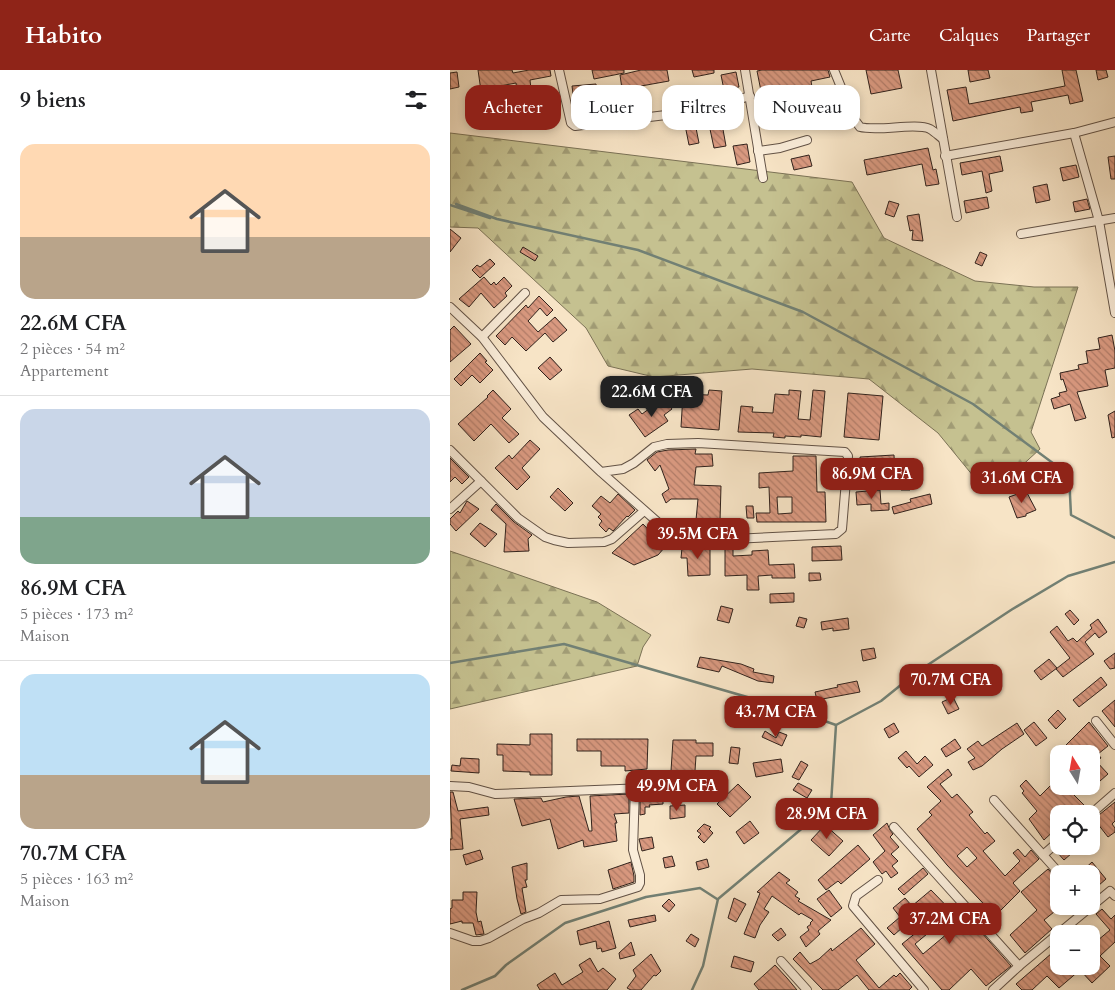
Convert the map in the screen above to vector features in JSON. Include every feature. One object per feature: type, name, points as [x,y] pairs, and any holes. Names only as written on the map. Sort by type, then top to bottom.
[{"type":"street","points":[[559,70],[571,123],[574,126],[699,111],[750,96]]},
{"type":"street","points":[[746,70],[763,178]]},
{"type":"street","points":[[834,70],[854,119],[860,127],[870,130],[922,127],[931,130],[942,139]]},
{"type":"street","points":[[931,70],[957,216]]},
{"type":"street","points":[[945,156],[1074,134],[1115,122]]},
{"type":"street","points":[[1074,134],[1099,221],[1115,312]]},
{"type":"street","points":[[758,151],[780,148],[807,140]]},
{"type":"street","points":[[1021,234],[1115,218]]},
{"type":"street","points":[[482,338],[525,293]]},
{"type":"street","points":[[450,307],[482,338],[543,417],[601,472],[670,533],[712,540],[836,534],[842,529],[848,456],[845,452],[698,443],[667,444],[654,447],[623,469],[601,472]]},
{"type":"street","points":[[450,450],[518,518],[545,537],[554,540],[604,542],[612,539],[644,511]]},
{"type":"street","points":[[450,509],[481,482]]},
{"type":"street","points":[[1096,721],[1115,746]]},
{"type":"street","points":[[450,786],[469,787],[495,794],[694,786]]},
{"type":"street","points":[[450,933],[473,941],[480,941],[539,913],[561,900],[600,899],[638,888],[640,875],[633,850],[635,788]]},
{"type":"street","points":[[1100,806],[1115,793]]},
{"type":"street","points":[[994,800],[1052,865]]},
{"type":"street","points":[[894,828],[1019,966]]},
{"type":"street","points":[[1043,855],[1050,849]]},
{"type":"street","points":[[878,880],[856,896],[853,906],[924,990]]},
{"type":"street","points":[[1100,899],[1110,891],[1115,896]]},
{"type":"street","points":[[993,990],[1080,915]]},
{"type":"street","points":[[781,961],[807,990]]},
{"type":"green space","points":[[450,133],[852,182],[884,238],[975,281],[1034,287],[1078,287],[1031,432],[1040,449],[1017,470],[974,477],[938,433],[869,379],[752,369],[654,377],[608,366],[586,328],[478,228],[450,227]]},
{"type":"green space","points":[[450,551],[597,602],[651,635],[643,647],[637,666],[450,709]]},
{"type":"building","points":[[478,70],[512,70],[513,73],[529,70],[550,70],[551,76],[530,80],[531,85],[516,85],[516,83],[480,85]]},
{"type":"building","points":[[592,70],[624,70],[624,73],[594,79]]},
{"type":"building","points":[[641,70],[667,70],[669,81],[647,85],[621,85],[620,75]]},
{"type":"building","points":[[692,70],[714,70],[714,73],[694,77]]},
{"type":"building","points":[[828,70],[830,77],[811,81],[812,85],[760,85],[757,71]]},
{"type":"building","points":[[866,70],[898,70],[902,88],[871,94]]},
{"type":"building","points":[[968,70],[988,70],[990,78],[970,82]]},
{"type":"building","points":[[1062,70],[1076,70],[1083,101],[1070,104],[1068,95],[1031,102],[1033,111],[1021,113],[1020,107],[953,121],[947,90],[966,87],[969,104],[1065,86]]},
{"type":"building","points":[[1096,70],[1106,70],[1108,77],[1098,80]]},
{"type":"building","points":[[457,72],[459,87],[450,89],[450,73]]},
{"type":"building","points":[[736,72],[739,85],[723,85],[721,75]]},
{"type":"building","points":[[686,130],[696,130],[699,143],[689,145]]},
{"type":"building","points":[[710,130],[723,130],[726,146],[714,148]]},
{"type":"building","points":[[747,144],[750,162],[737,165],[733,146]]},
{"type":"building","points":[[928,148],[933,170],[936,169],[939,184],[926,186],[922,164],[867,175],[864,160]]},
{"type":"building","points":[[809,155],[812,166],[794,170],[791,159]]},
{"type":"building","points":[[1000,156],[1003,171],[989,174],[992,191],[986,193],[982,171],[962,175],[960,163]]},
{"type":"building","points":[[1115,156],[1115,179],[1111,179],[1108,157]]},
{"type":"building","points":[[1076,165],[1079,177],[1063,181],[1060,168]]},
{"type":"building","points":[[1047,184],[1050,200],[1036,203],[1033,187]]},
{"type":"building","points":[[987,197],[989,208],[966,213],[964,201]]},
{"type":"building","points":[[1087,199],[1090,209],[1075,212],[1073,202]]},
{"type":"building","points":[[889,201],[899,204],[894,217],[885,214]]},
{"type":"building","points":[[919,214],[923,241],[912,240],[913,230],[910,231],[907,216]]},
{"type":"building","points":[[450,229],[461,238],[450,252]]},
{"type":"building","points":[[523,247],[538,256],[535,261],[520,252]]},
{"type":"building","points":[[980,252],[987,255],[982,266],[975,263]]},
{"type":"building","points":[[490,259],[495,264],[480,278],[472,270],[477,265],[480,267]]},
{"type":"building","points":[[484,277],[491,285],[494,282],[496,285],[504,277],[512,286],[505,293],[507,296],[494,308],[481,293],[469,307],[459,299]]},
{"type":"building","points":[[539,296],[553,310],[547,316],[540,308],[528,321],[538,332],[555,317],[567,330],[553,342],[545,333],[526,351],[512,337],[505,345],[496,336],[526,305],[528,308]]},
{"type":"building","points":[[454,326],[471,344],[450,362],[450,330]]},
{"type":"building","points":[[1112,335],[1115,351],[1115,368],[1105,370],[1108,386],[1077,392],[1086,418],[1075,421],[1070,404],[1054,409],[1051,399],[1060,396],[1059,393],[1067,391],[1063,379],[1061,380],[1060,373],[1079,369],[1078,365],[1088,363],[1086,351],[1100,349],[1098,338]]},
{"type":"building","points":[[480,353],[493,370],[480,383],[472,375],[461,386],[454,379]]},
{"type":"building","points":[[550,357],[562,370],[550,380],[538,368]]},
{"type":"building","points":[[493,390],[511,409],[502,418],[519,434],[509,443],[491,424],[474,441],[458,424],[488,397]]},
{"type":"building","points":[[709,390],[722,391],[719,430],[681,427],[683,394],[708,395]]},
{"type":"building","points":[[789,390],[801,391],[798,419],[810,420],[813,390],[825,391],[821,437],[801,435],[801,437],[785,436],[785,438],[773,437],[774,433],[738,432],[741,406],[753,407],[752,412],[773,413],[775,394],[789,395]]},
{"type":"building","points":[[848,393],[883,396],[879,440],[844,437]]},
{"type":"building","points":[[664,398],[672,409],[664,415],[668,421],[645,437],[629,415],[638,409],[642,414]]},
{"type":"building","points":[[1115,411],[1115,437],[1112,438],[1108,415]]},
{"type":"building","points":[[530,440],[540,449],[522,468],[530,477],[517,490],[495,468],[509,455],[512,459]]},
{"type":"building","points":[[696,449],[695,454],[712,454],[713,466],[696,467],[694,485],[721,486],[720,521],[696,520],[698,499],[671,499],[666,503],[662,494],[669,489],[660,465],[655,471],[647,460],[657,452]]},
{"type":"building","points":[[894,455],[895,477],[861,479],[860,457]]},
{"type":"building","points":[[793,456],[816,456],[817,492],[825,492],[826,522],[757,522],[756,513],[770,513],[769,487],[759,488],[759,473],[793,471]],"holes":[[[777,497],[792,497],[792,513],[778,514]]]},
{"type":"building","points":[[450,458],[469,477],[462,484],[455,477],[450,482]]},
{"type":"building","points":[[909,480],[910,490],[901,490],[900,481]]},
{"type":"building","points":[[558,488],[573,503],[565,511],[550,497]]},
{"type":"building","points":[[880,490],[881,504],[889,503],[889,510],[871,511],[871,504],[857,505],[856,492]]},
{"type":"building","points":[[1026,491],[1036,510],[1026,514],[1026,516],[1017,518],[1009,497]]},
{"type":"building","points":[[618,494],[635,510],[613,531],[609,528],[606,532],[599,525],[602,521],[598,517],[601,514],[592,506],[601,496],[610,503]]},
{"type":"building","points":[[930,494],[932,504],[894,514],[892,507],[911,502],[910,499]]},
{"type":"building","points":[[467,501],[479,509],[456,531],[450,524],[450,519],[458,511],[460,513]]},
{"type":"building","points":[[496,504],[514,522],[532,535],[528,539],[529,551],[504,552],[506,524],[491,510]]},
{"type":"building","points":[[746,506],[753,506],[754,518],[747,518]]},
{"type":"building","points":[[480,523],[497,534],[485,547],[470,534]]},
{"type":"building","points":[[643,524],[665,547],[658,555],[634,565],[612,553]]},
{"type":"building","points":[[710,545],[710,575],[688,576],[687,558],[681,558],[682,548]]},
{"type":"building","points":[[725,546],[733,546],[733,556],[752,555],[752,551],[768,550],[769,565],[794,564],[795,578],[772,578],[772,575],[758,576],[759,590],[747,590],[747,575],[725,576]]},
{"type":"building","points":[[841,546],[842,560],[812,561],[812,547]]},
{"type":"building","points":[[809,573],[820,573],[821,580],[809,581]]},
{"type":"building","points":[[794,593],[794,602],[770,603],[770,594]]},
{"type":"building","points":[[721,606],[733,609],[729,623],[717,620]]},
{"type":"building","points":[[1070,610],[1079,620],[1074,625],[1065,614]]},
{"type":"building","points":[[799,617],[807,619],[804,628],[796,626]]},
{"type":"building","points":[[848,618],[849,629],[833,631],[833,628],[822,630],[821,622]]},
{"type":"building","points":[[1098,619],[1107,632],[1099,638],[1095,633],[1085,642],[1094,654],[1063,677],[1056,669],[1070,658],[1050,632],[1057,626],[1068,641],[1073,638],[1077,642],[1092,628],[1090,625]]},
{"type":"building","points":[[874,648],[876,658],[863,661],[861,650]]},
{"type":"building","points":[[1115,653],[1115,668],[1110,669],[1104,661]]},
{"type":"building","points":[[700,657],[741,664],[754,669],[753,672],[774,676],[773,683],[758,681],[722,666],[719,672],[697,667]]},
{"type":"building","points":[[1049,659],[1057,668],[1041,680],[1034,671]]},
{"type":"building","points":[[1101,677],[1107,685],[1079,707],[1073,700]]},
{"type":"building","points":[[857,681],[860,692],[817,700],[815,692]]},
{"type":"building","points":[[953,697],[959,709],[948,714],[942,702]]},
{"type":"building","points":[[1115,700],[1115,727],[1102,711]]},
{"type":"building","points":[[1058,710],[1066,719],[1056,729],[1048,720]]},
{"type":"building","points":[[1034,722],[1047,738],[1036,746],[1024,730]]},
{"type":"building","points":[[1089,722],[1108,746],[1100,752],[1100,745],[1066,745]]},
{"type":"building","points":[[894,723],[899,732],[889,738],[884,729]]},
{"type":"building","points":[[1017,723],[1024,734],[982,766],[973,770],[968,762],[975,758],[967,749],[978,741],[982,746]]},
{"type":"building","points":[[765,731],[776,738],[779,732],[787,735],[782,746],[762,737]]},
{"type":"building","points":[[530,734],[552,734],[552,775],[530,775],[530,772],[503,771],[503,755],[497,755],[497,744],[530,745]]},
{"type":"building","points":[[577,739],[648,739],[647,769],[625,771],[625,766],[601,766],[601,751],[577,751]]},
{"type":"building","points":[[955,739],[961,748],[946,757],[941,749]]},
{"type":"building","points":[[673,740],[696,740],[696,743],[713,743],[713,756],[696,756],[695,771],[671,771]]},
{"type":"building","points":[[731,747],[740,748],[738,764],[729,763]]},
{"type":"building","points":[[906,751],[917,764],[925,756],[933,765],[919,777],[898,758]]},
{"type":"building","points":[[461,758],[479,759],[479,773],[451,771],[452,765],[460,766]]},
{"type":"building","points":[[781,759],[783,772],[756,777],[753,763]]},
{"type":"building","points":[[801,761],[808,765],[799,780],[792,777]]},
{"type":"building","points":[[1100,765],[1108,774],[1100,781]]},
{"type":"building","points":[[948,769],[952,775],[940,784],[952,798],[957,794],[973,812],[969,815],[985,834],[987,832],[995,841],[983,851],[1005,876],[1020,861],[1013,853],[1018,849],[1025,857],[1031,850],[1039,859],[1013,883],[1020,891],[995,916],[947,865],[917,829],[932,815],[929,812],[941,801],[927,787]],"holes":[[[967,847],[977,858],[967,867],[957,856]]]},
{"type":"building","points":[[1026,780],[1040,796],[1050,786],[1050,795],[1074,795],[1084,805],[1050,805],[1050,834],[1044,840],[1029,819],[1037,811],[1022,793],[1024,791],[1020,786]]},
{"type":"building","points":[[798,783],[812,790],[807,798],[793,790]]},
{"type":"building","points":[[738,784],[751,797],[730,817],[717,804]]},
{"type":"building","points":[[450,792],[453,792],[458,811],[488,807],[489,815],[460,819],[463,849],[450,850],[450,839],[452,839]]},
{"type":"building","points":[[663,793],[663,804],[649,805],[650,807],[645,807],[645,814],[640,815],[640,794]]},
{"type":"building","points":[[629,794],[629,813],[614,814],[617,823],[615,823],[617,841],[584,847],[583,840],[558,849],[550,819],[522,826],[514,799],[541,798],[543,802],[579,796],[589,831],[592,831],[590,796]]},
{"type":"building","points":[[1115,802],[1115,821],[1112,824],[1115,832],[1108,837],[1100,827],[1100,814]]},
{"type":"building","points":[[685,805],[685,817],[670,819],[670,806]]},
{"type":"building","points":[[750,821],[759,833],[744,844],[736,832]]},
{"type":"building","points":[[887,823],[893,834],[890,837],[899,847],[891,854],[898,861],[892,866],[898,873],[891,878],[886,871],[882,874],[873,862],[885,851],[873,835]]},
{"type":"building","points":[[704,824],[711,827],[709,829],[713,833],[704,843],[698,837],[701,834],[697,831]]},
{"type":"building","points":[[825,825],[843,841],[829,856],[811,840]]},
{"type":"building","points":[[652,837],[654,848],[642,851],[639,839]]},
{"type":"building","points":[[858,845],[870,859],[841,884],[838,881],[826,890],[818,880]]},
{"type":"building","points":[[480,850],[483,859],[466,865],[463,855]]},
{"type":"building","points":[[1060,855],[1070,855],[1064,860]]},
{"type":"building","points":[[672,856],[675,866],[665,868],[663,858]]},
{"type":"building","points":[[707,859],[709,867],[698,870],[696,862]]},
{"type":"building","points":[[631,862],[634,882],[613,889],[608,870]]},
{"type":"building","points":[[527,863],[527,880],[525,880],[527,887],[522,888],[526,912],[521,914],[512,867]]},
{"type":"building","points":[[923,868],[928,874],[904,895],[898,889]]},
{"type":"building","points":[[1048,869],[1050,871],[1050,915],[1044,920],[1050,927],[1050,931],[1025,953],[1010,935],[1037,910],[1021,892]]},
{"type":"building","points":[[779,872],[790,880],[786,883],[798,892],[795,896],[800,899],[798,901],[831,920],[818,931],[820,934],[806,947],[800,937],[809,930],[807,927],[813,920],[801,913],[799,915],[772,896],[764,909],[769,912],[760,925],[755,938],[744,934],[760,893],[757,892]]},
{"type":"building","points":[[1100,872],[1106,879],[1100,884]]},
{"type":"building","points":[[829,890],[842,908],[831,917],[817,899]]},
{"type":"building","points":[[931,890],[961,921],[967,916],[1011,966],[986,986],[971,969],[949,990],[942,990],[902,944],[928,923],[933,929],[915,944],[923,954],[954,928],[938,912],[928,921],[920,912],[894,935],[887,928],[900,917],[893,908],[905,898],[912,906]]},
{"type":"building","points":[[463,892],[477,892],[476,912],[478,922],[481,921],[484,934],[476,935],[473,923],[462,923],[462,921],[450,924],[452,900],[463,900]]},
{"type":"building","points":[[734,898],[746,904],[736,922],[728,918]]},
{"type":"building","points":[[669,899],[675,905],[669,912],[662,906]]},
{"type":"building","points":[[1102,909],[1111,919],[1115,915],[1115,942],[1100,956],[1100,938],[1110,930],[1097,915],[1100,915]]},
{"type":"building","points":[[655,915],[656,921],[630,927],[628,920]]},
{"type":"building","points":[[609,921],[616,948],[602,952],[601,948],[597,949],[596,941],[580,945],[577,931]]},
{"type":"building","points":[[781,928],[786,935],[778,941],[772,935]]},
{"type":"building","points":[[861,928],[875,944],[856,960],[879,988],[894,975],[896,977],[900,973],[912,987],[909,990],[869,990],[857,975],[838,990],[823,990],[793,959],[800,952],[810,964],[831,948],[832,951]]},
{"type":"building","points":[[691,934],[699,939],[695,947],[686,941]]},
{"type":"building","points":[[631,942],[635,955],[620,959],[619,953]]},
{"type":"building","points":[[651,954],[661,971],[656,976],[654,975],[641,990],[627,988],[636,976],[633,970]]},
{"type":"building","points":[[1050,955],[1050,975],[1074,975],[1059,988],[1047,976],[1032,990],[1022,990],[1016,984]]},
{"type":"building","points":[[734,956],[754,962],[751,972],[731,967]]},
{"type":"building","points":[[1100,956],[1110,966],[1092,983],[1085,975],[1100,975]]},
{"type":"building","points":[[590,958],[598,972],[603,968],[616,979],[607,990],[540,990],[537,985],[555,973],[562,985],[583,972],[579,965]]},
{"type":"building","points":[[775,965],[797,990],[759,990],[754,984]]},
{"type":"waterway","points":[[450,205],[490,218],[456,204],[497,219],[638,250],[803,312],[973,404],[1069,475],[1071,515],[1115,538]]},
{"type":"waterway","points":[[692,990],[703,966],[718,899],[831,804],[836,725],[881,701],[917,672],[1011,610],[1068,576],[1115,562]]},
{"type":"waterway","points":[[450,663],[564,644],[799,712],[836,725]]},
{"type":"waterway","points":[[462,990],[495,976],[506,965],[565,923],[646,897],[700,888],[717,899]]}]
